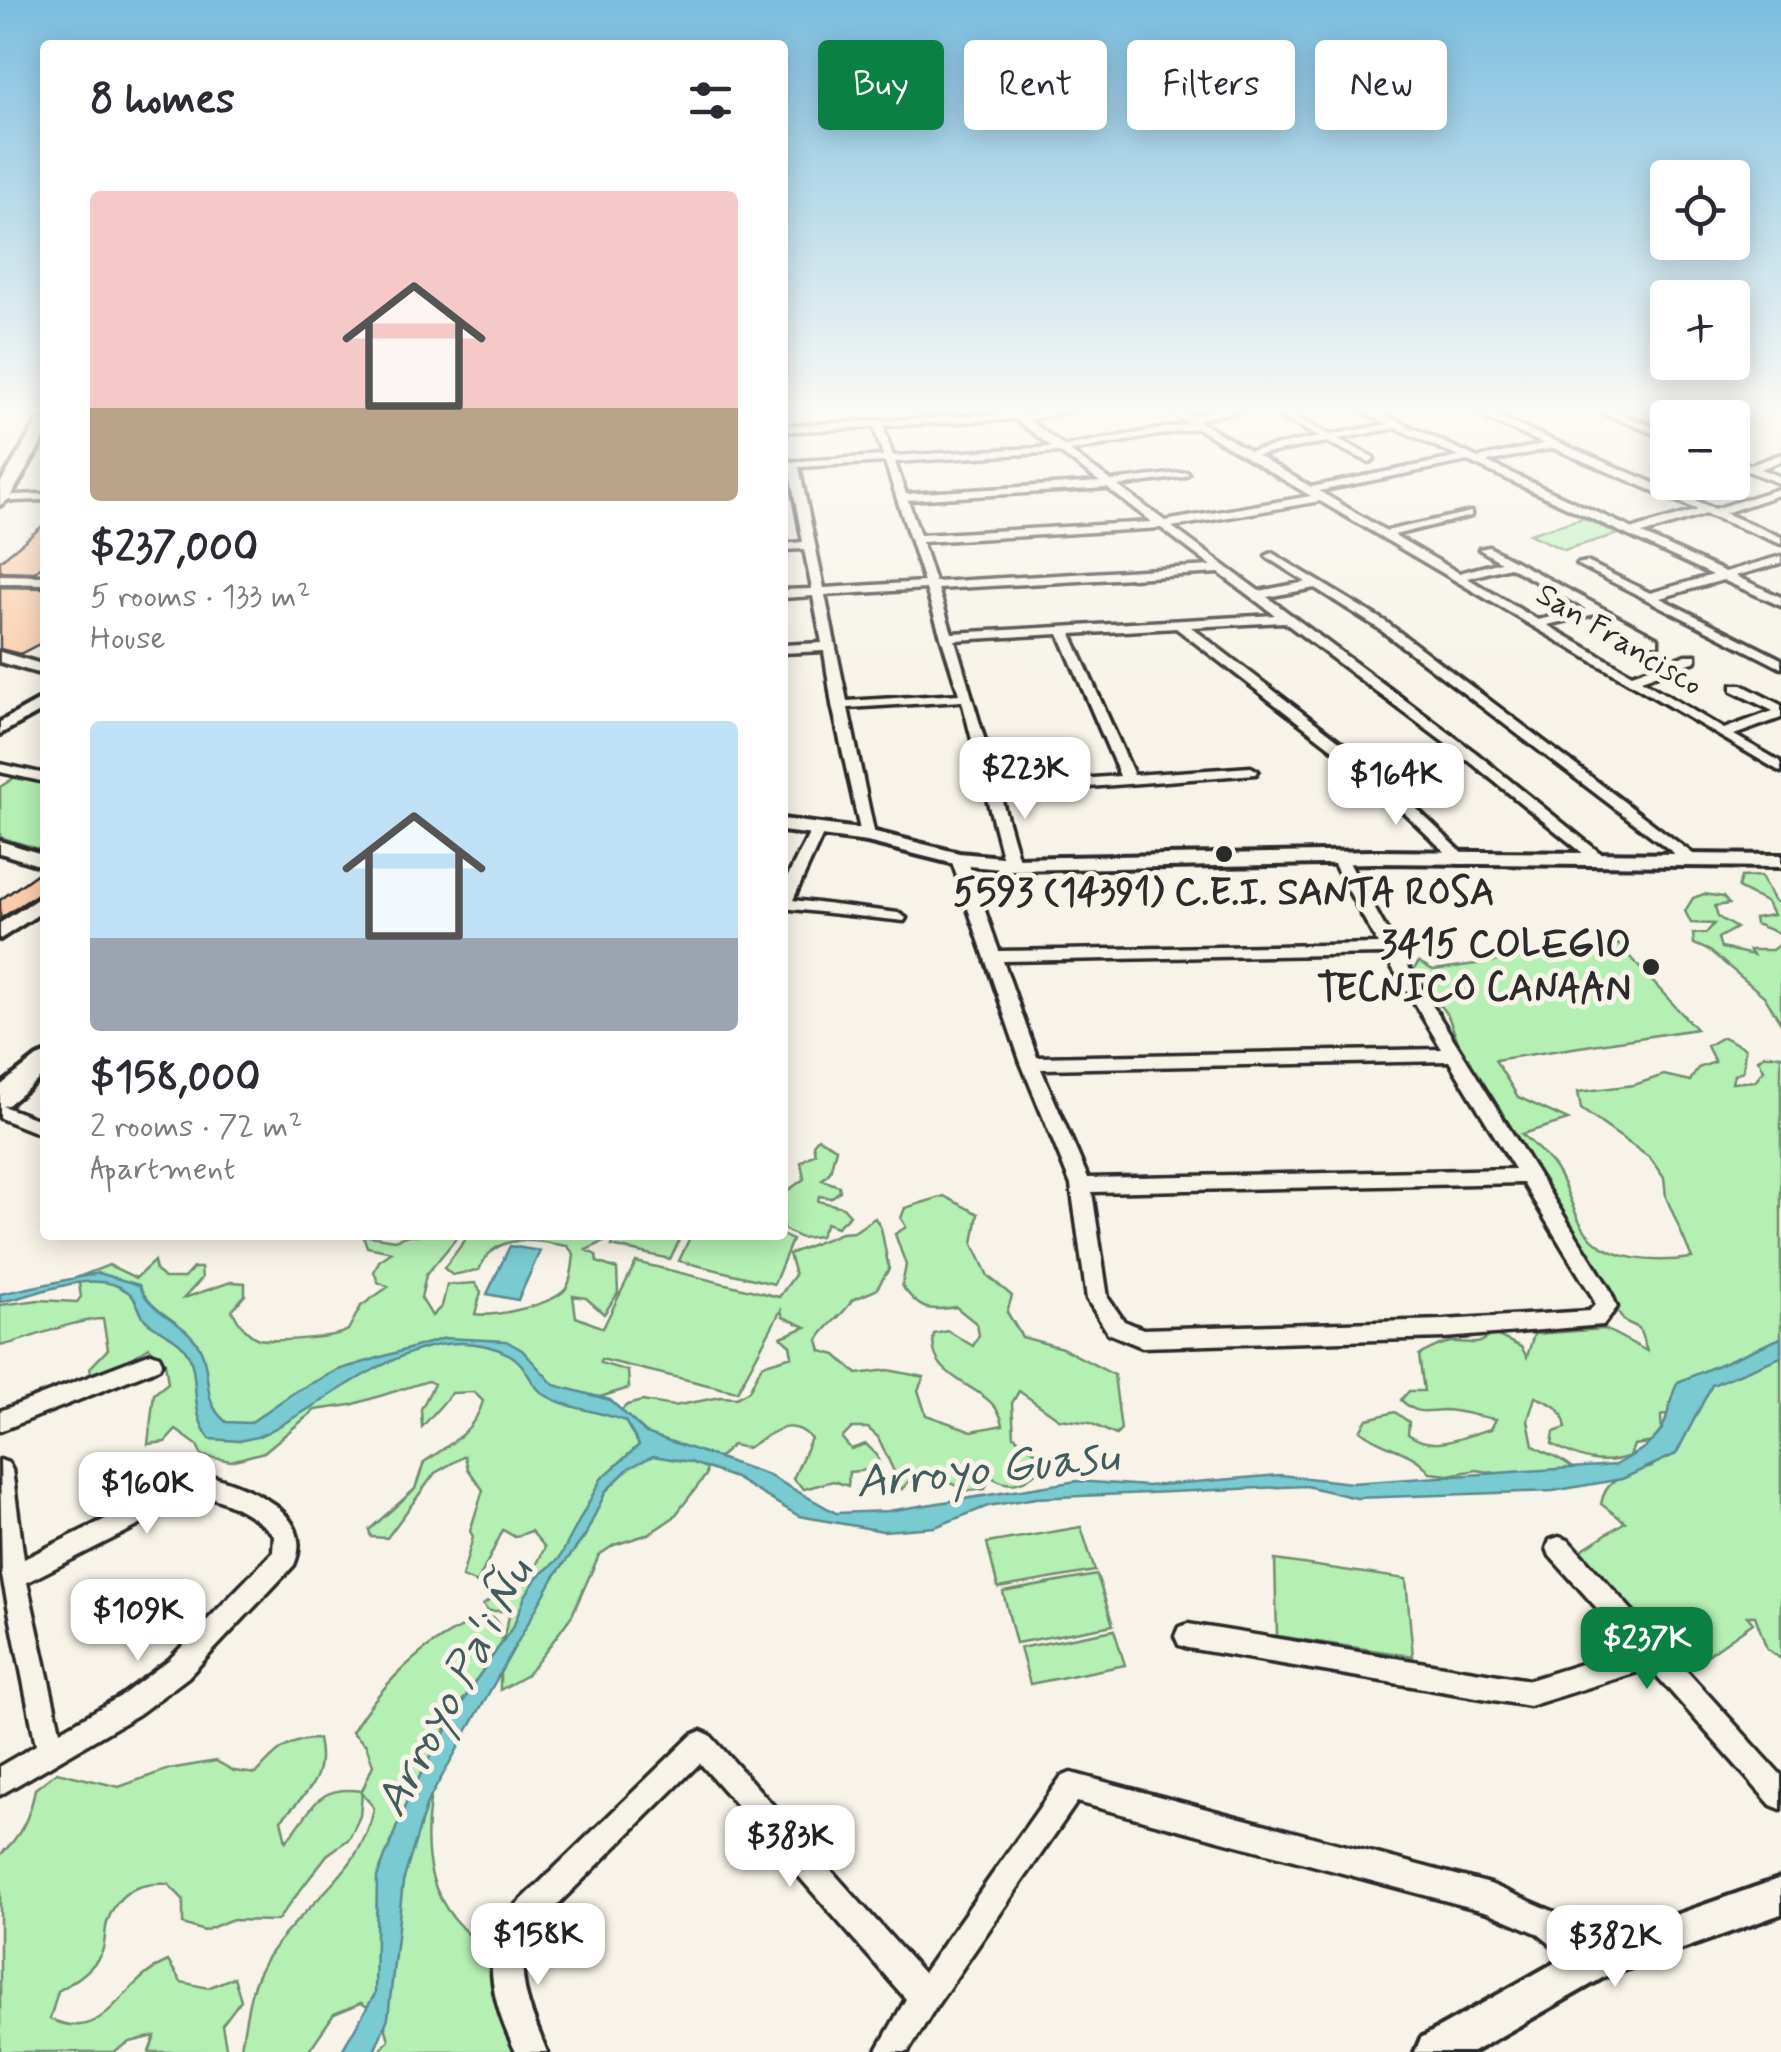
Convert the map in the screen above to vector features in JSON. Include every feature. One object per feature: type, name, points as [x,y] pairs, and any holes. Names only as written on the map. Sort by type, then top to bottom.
[{"type":"main road","points":[[0,657],[40,669]]},
{"type":"main road","points":[[0,728],[40,705]]},
{"type":"main road","points":[[788,826],[867,836],[959,859],[1012,864],[1338,858],[1781,861]]},
{"type":"main road","points":[[0,847],[40,859]]},
{"type":"main road","points":[[0,933],[40,904]]},
{"type":"main road","points":[[0,1099],[40,1066]]},
{"type":"main road","points":[[1450,2049],[1594,1961],[1781,1896]]},
{"type":"street","points":[[801,504],[867,836]]},
{"type":"street","points":[[903,504],[967,697],[1012,864]]},
{"type":"street","points":[[1134,504],[1471,756],[1600,860]]},
{"type":"street","points":[[916,539],[1163,525],[1269,504]]},
{"type":"street","name":"San Francisco","points":[[1334,504],[1781,768]]},
{"type":"street","points":[[1569,504],[1781,602]]},
{"type":"street","points":[[1690,504],[1781,541]]},
{"type":"street","points":[[1633,533],[1737,504]]},
{"type":"street","points":[[1386,534],[1467,514]]},
{"type":"street","points":[[788,547],[810,546]]},
{"type":"street","points":[[1485,549],[1654,642]]},
{"type":"street","points":[[1272,556],[1382,625],[1692,860]]},
{"type":"street","points":[[1651,597],[1781,559]]},
{"type":"street","points":[[1458,577],[1512,564]]},
{"type":"street","points":[[1582,564],[1781,664]]},
{"type":"street","points":[[788,594],[1222,569]]},
{"type":"street","points":[[0,579],[39,579]]},
{"type":"street","points":[[1259,595],[1316,584]]},
{"type":"street","points":[[1538,624],[1595,610]]},
{"type":"street","points":[[948,637],[1286,618]]},
{"type":"street","points":[[1179,624],[1360,764],[1463,860]]},
{"type":"street","points":[[1063,630],[1128,779]]},
{"type":"street","points":[[788,649],[828,647]]},
{"type":"street","points":[[1631,679],[1691,658]]},
{"type":"street","points":[[1738,688],[1781,712]]},
{"type":"street","points":[[839,705],[967,697]]},
{"type":"street","points":[[1724,734],[1781,712]]},
{"type":"street","points":[[1360,764],[1471,756]]},
{"type":"street","points":[[0,768],[40,778]]},
{"type":"street","points":[[995,790],[1252,771]]},
{"type":"street","points":[[788,893],[818,830]]},
{"type":"street","points":[[959,859],[1030,1063],[1081,1184],[1098,1299],[1116,1328],[1142,1338],[1444,1329],[1595,1319],[1606,1307],[1602,1294],[1388,949],[1338,858]]},
{"type":"street","points":[[788,904],[898,918]]},
{"type":"street","points":[[994,956],[1388,949]]},
{"type":"street","points":[[1030,1063],[1454,1054]]},
{"type":"street","points":[[0,1111],[40,1127]]},
{"type":"street","points":[[1081,1184],[1529,1176]]},
{"type":"street","points":[[0,1421],[151,1362]]},
{"type":"street","points":[[0,1470],[14,1576],[52,1751]]},
{"type":"street","points":[[0,1781],[130,1705],[178,1668],[284,1556],[288,1538],[282,1525],[217,1486],[199,1483],[14,1576]]},
{"type":"street","points":[[1559,1548],[1781,1795]]},
{"type":"street","points":[[1188,1636],[1529,1693],[1652,1655]]},
{"type":"street","points":[[532,2052],[514,2020],[503,1970],[510,1931],[701,1744],[924,1997]]},
{"type":"street","points":[[891,2052],[924,1997],[1071,1787],[1490,1898],[1547,1923],[1594,1961]]},
{"type":"green space","points":[[1583,518],[1618,534],[1564,550],[1529,534]]},
{"type":"green space","points":[[20,774],[40,780],[40,849],[0,837],[0,787]]},
{"type":"green space","points":[[1761,876],[1773,900],[1781,904],[1781,934],[1755,924],[1754,918],[1773,915],[1767,903],[1738,888],[1741,877]]},
{"type":"green space","points":[[1704,894],[1723,897],[1729,904],[1715,906],[1718,917],[1736,928],[1718,938],[1721,948],[1753,955],[1749,950],[1772,950],[1781,943],[1781,1023],[1764,996],[1710,951],[1694,944],[1693,934],[1706,933],[1714,924],[1691,923],[1685,911],[1693,898]]},
{"type":"green space","points":[[1618,944],[1696,1029],[1495,1060],[1518,1097],[1568,1120],[1522,1134],[1555,1168],[1590,1237],[1615,1253],[1661,1260],[1692,1258],[1666,1197],[1664,1178],[1650,1158],[1581,1109],[1578,1092],[1634,1085],[1664,1075],[1690,1081],[1698,1068],[1715,1062],[1707,1046],[1723,1037],[1745,1048],[1743,1071],[1734,1075],[1732,1083],[1755,1081],[1764,1069],[1758,1060],[1764,1055],[1781,1055],[1781,1659],[1767,1649],[1755,1616],[1747,1616],[1753,1623],[1689,1668],[1575,1554],[1625,1522],[1601,1504],[1604,1495],[1619,1478],[1652,1467],[1674,1412],[1661,1416],[1662,1441],[1634,1445],[1630,1456],[1599,1461],[1552,1444],[1554,1432],[1566,1428],[1565,1421],[1556,1407],[1535,1397],[1528,1420],[1533,1445],[1575,1470],[1513,1476],[1477,1470],[1448,1475],[1430,1473],[1415,1459],[1360,1430],[1367,1419],[1395,1412],[1409,1422],[1408,1434],[1429,1443],[1449,1442],[1491,1429],[1496,1419],[1452,1411],[1418,1411],[1401,1400],[1409,1391],[1424,1391],[1419,1355],[1443,1344],[1478,1343],[1492,1333],[1521,1347],[1527,1357],[1534,1334],[1605,1329],[1647,1351],[1639,1328],[1624,1321],[1473,1080],[1448,1016],[1413,970],[1419,962],[1433,970]]},
{"type":"green space","points":[[818,1138],[836,1148],[830,1172],[822,1180],[839,1186],[840,1191],[831,1198],[819,1196],[818,1201],[843,1207],[850,1215],[837,1227],[826,1223],[820,1236],[801,1238],[788,1232],[788,1190],[804,1179],[801,1162],[815,1153],[813,1144]]},
{"type":"green space","points":[[944,1196],[978,1214],[973,1244],[988,1276],[1012,1296],[1007,1312],[1022,1337],[1062,1348],[1114,1375],[1121,1430],[1116,1435],[1090,1423],[1059,1419],[1019,1391],[1012,1403],[1014,1436],[1040,1455],[1042,1467],[1017,1483],[1004,1483],[990,1476],[985,1489],[969,1491],[926,1473],[912,1478],[902,1489],[878,1437],[868,1428],[852,1428],[842,1438],[851,1449],[866,1444],[877,1455],[880,1469],[849,1472],[848,1486],[833,1481],[804,1489],[793,1479],[811,1438],[803,1431],[787,1427],[747,1448],[732,1445],[721,1456],[707,1460],[706,1475],[674,1517],[649,1534],[614,1545],[599,1555],[572,1615],[527,1675],[500,1690],[500,1667],[455,1709],[444,1733],[434,1776],[427,1830],[432,1877],[453,1918],[494,1954],[516,2052],[379,2052],[389,2040],[382,2016],[361,2003],[334,2014],[308,2052],[240,2052],[251,1995],[264,1963],[277,1943],[343,1872],[367,1832],[374,1808],[362,1793],[360,1816],[349,1839],[327,1855],[277,1921],[230,1920],[204,1931],[183,1924],[183,1899],[168,1884],[130,1891],[111,1912],[101,1954],[87,1971],[58,1991],[50,2019],[70,2025],[99,2018],[136,1983],[168,1961],[181,1982],[208,1988],[234,1977],[241,2000],[222,2025],[227,2052],[149,2052],[155,2036],[130,2042],[113,2052],[0,2052],[0,1855],[24,1825],[35,1789],[57,1772],[119,1787],[169,1769],[216,1761],[234,1771],[256,1774],[283,1748],[298,1741],[318,1739],[317,1775],[281,1820],[286,1841],[324,1796],[346,1790],[362,1791],[373,1765],[366,1745],[352,1732],[412,1660],[450,1633],[493,1617],[503,1631],[501,1645],[509,1617],[505,1611],[488,1611],[483,1605],[535,1568],[545,1547],[531,1531],[515,1537],[503,1530],[477,1583],[462,1577],[473,1537],[470,1531],[483,1490],[468,1469],[465,1456],[435,1473],[387,1538],[371,1537],[369,1530],[415,1489],[424,1462],[474,1421],[483,1401],[474,1392],[452,1393],[422,1427],[421,1409],[434,1384],[428,1381],[351,1405],[315,1410],[264,1452],[231,1461],[202,1456],[197,1445],[176,1430],[165,1442],[148,1444],[154,1394],[168,1383],[165,1362],[149,1347],[106,1376],[91,1373],[90,1368],[108,1349],[103,1319],[68,1325],[4,1345],[0,1344],[0,1305],[39,1300],[77,1302],[81,1297],[78,1277],[109,1265],[136,1278],[154,1261],[156,1271],[164,1278],[184,1278],[193,1268],[201,1268],[202,1278],[184,1298],[231,1282],[245,1283],[245,1295],[232,1310],[247,1331],[259,1339],[305,1339],[348,1330],[361,1306],[388,1287],[378,1282],[374,1272],[379,1261],[392,1252],[367,1247],[365,1240],[455,1240],[426,1275],[421,1298],[432,1316],[442,1306],[447,1285],[475,1283],[481,1292],[475,1314],[484,1315],[540,1304],[562,1293],[569,1283],[574,1254],[567,1246],[528,1241],[505,1244],[486,1258],[479,1270],[452,1275],[444,1268],[465,1240],[607,1240],[586,1250],[596,1255],[597,1262],[617,1269],[618,1293],[604,1314],[586,1298],[573,1296],[576,1317],[603,1328],[636,1262],[779,1297],[795,1275],[789,1254],[841,1233],[854,1232],[875,1218],[881,1228],[889,1269],[876,1290],[852,1300],[826,1329],[818,1340],[821,1351],[836,1355],[857,1374],[888,1370],[924,1377],[918,1390],[926,1415],[972,1431],[1003,1425],[988,1400],[940,1364],[934,1351],[934,1334],[948,1331],[973,1346],[979,1335],[977,1324],[956,1307],[925,1307],[902,1286],[906,1265],[895,1234],[906,1227],[901,1218],[905,1208]],"holes":[[[781,1310],[783,1317],[806,1327],[781,1337],[790,1345],[792,1356],[762,1365],[749,1391],[736,1398],[674,1406],[642,1401],[627,1405],[615,1416],[600,1397],[629,1388],[628,1371],[600,1363],[601,1359],[737,1392]]]},
{"type":"green space","points":[[614,1240],[680,1240],[670,1259],[612,1246]]},
{"type":"green space","points":[[689,1240],[792,1240],[774,1284],[679,1261]]},
{"type":"green space","points":[[1081,1527],[1095,1571],[998,1588],[987,1543]]},
{"type":"green space","points":[[1275,1560],[1406,1579],[1413,1656],[1277,1636]]},
{"type":"green space","points":[[1097,1575],[1113,1625],[1016,1643],[1003,1592]]},
{"type":"green space","points":[[1114,1630],[1125,1665],[1030,1684],[1020,1648]]},
{"type":"water","points":[[510,1246],[540,1251],[518,1300],[487,1294]]},
{"type":"water","points":[[99,1273],[139,1285],[152,1304],[194,1339],[204,1358],[213,1405],[226,1422],[250,1423],[296,1391],[338,1370],[445,1338],[506,1341],[522,1350],[554,1385],[610,1400],[646,1433],[768,1475],[836,1513],[888,1511],[1077,1481],[1147,1486],[1280,1475],[1352,1483],[1615,1465],[1657,1436],[1678,1382],[1781,1338],[1781,1357],[1712,1385],[1676,1454],[1622,1479],[1553,1491],[1356,1498],[1306,1486],[1036,1498],[988,1506],[935,1527],[883,1531],[799,1516],[735,1478],[690,1462],[653,1456],[629,1468],[606,1491],[585,1536],[554,1577],[427,1803],[403,1882],[388,2018],[374,2052],[341,2052],[375,1994],[377,1877],[410,1793],[474,1683],[514,1625],[537,1577],[559,1559],[601,1479],[639,1445],[625,1421],[554,1400],[540,1391],[516,1359],[477,1344],[443,1344],[410,1353],[257,1437],[239,1441],[210,1439],[198,1412],[189,1357],[175,1340],[145,1320],[128,1292],[114,1285],[82,1282],[0,1302],[0,1294]]},
{"type":"building","points":[[40,528],[40,568],[35,572],[0,571],[0,561]]},
{"type":"building","points":[[0,587],[40,588],[40,644],[20,654],[0,649]]},
{"type":"building","points":[[40,871],[40,892],[0,919],[0,900]]},
{"type":"place","name":"5593 (14391) C.E.I. SANTA ROSA","points":[[1224,854]]},
{"type":"place","name":"3415 COLEGIO TECNICO CANAAN","points":[[1651,967]]},
{"type":"water label","name":"Arroyo Guasu","points":[[987,1470]]},
{"type":"water label","name":"Arroyo Pa'i Ñu","points":[[455,1688]]}]
